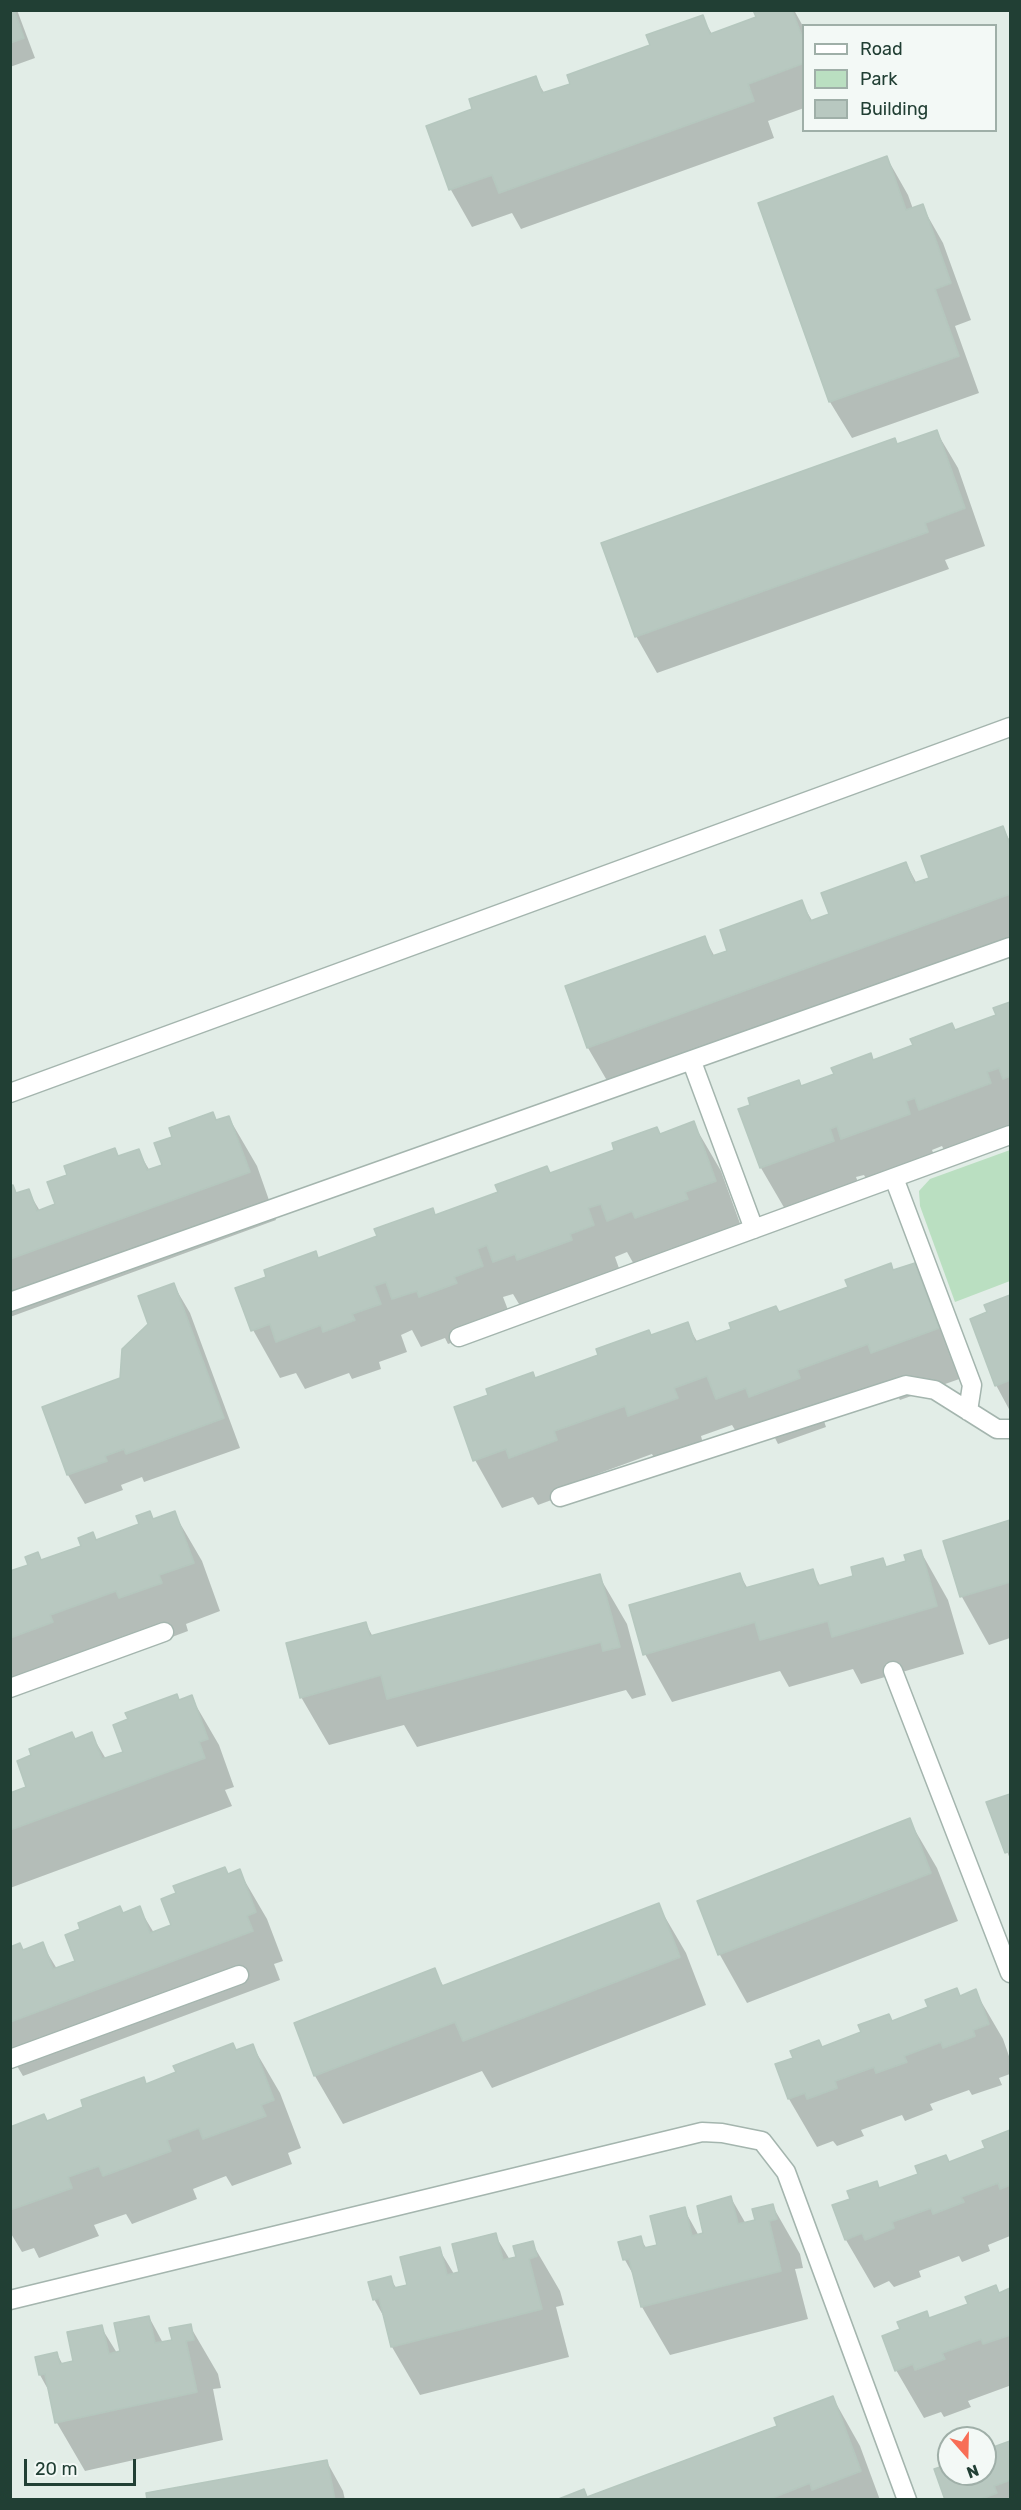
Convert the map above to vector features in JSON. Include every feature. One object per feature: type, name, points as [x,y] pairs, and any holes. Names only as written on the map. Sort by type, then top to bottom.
[{"type":"street","points":[[10,1092],[1011,728]]},
{"type":"street","points":[[10,1302],[266,1209],[692,1062],[1011,947]]},
{"type":"street","points":[[692,1062],[754,1229]]},
{"type":"street","points":[[459,1337],[1011,1135]]},
{"type":"street","points":[[894,1178],[972,1385],[968,1411]]},
{"type":"street","points":[[560,1497],[906,1385],[935,1390],[997,1430],[1011,1429]]},
{"type":"street","points":[[10,1688],[164,1632]]},
{"type":"street","points":[[893,1671],[1011,1973]]},
{"type":"street","points":[[10,2059],[239,1975]]},
{"type":"street","points":[[10,2300],[702,2132],[722,2133],[762,2141],[786,2172],[907,2499]]},
{"type":"green space","points":[[1010,1150],[1010,1281],[955,1302],[920,1206],[919,1191],[930,1179]]},
{"type":"building","points":[[10,10],[14,10],[24,38],[10,43]]},
{"type":"building","points":[[753,10],[792,10],[802,37],[802,64],[748,84],[754,101],[499,193],[492,175],[449,190],[426,126],[472,109],[469,99],[536,76],[542,93],[570,84],[567,75],[650,45],[646,35],[703,15],[710,34],[756,17]]},
{"type":"building","points":[[887,156],[906,210],[923,204],[951,283],[935,289],[959,356],[829,402],[758,203]]},
{"type":"building","points":[[937,430],[965,508],[925,523],[928,532],[635,637],[601,543],[895,438],[897,444]]},
{"type":"building","points":[[1003,826],[1010,845],[1010,894],[587,1048],[565,986],[705,936],[712,956],[727,951],[720,930],[802,900],[810,921],[829,914],[821,893],[906,862],[914,883],[929,878],[921,856]]},
{"type":"building","points":[[1010,1002],[1010,1076],[1003,1079],[999,1068],[987,1072],[991,1083],[919,1110],[915,1098],[906,1101],[910,1114],[841,1139],[837,1126],[830,1129],[834,1141],[760,1168],[738,1109],[750,1105],[748,1098],[799,1080],[801,1086],[834,1074],[831,1068],[871,1053],[873,1060],[913,1045],[910,1039],[952,1023],[955,1030],[996,1015],[993,1008]]},
{"type":"building","points":[[213,1112],[216,1120],[229,1116],[250,1172],[10,1259],[10,1186],[13,1185],[16,1193],[29,1189],[37,1211],[55,1204],[47,1182],[67,1175],[64,1166],[115,1148],[118,1156],[139,1149],[147,1170],[162,1165],[154,1143],[172,1137],[169,1128]]},
{"type":"building","points":[[694,1121],[716,1181],[685,1192],[688,1199],[635,1218],[632,1211],[607,1221],[601,1204],[588,1208],[594,1225],[570,1234],[572,1240],[517,1260],[515,1254],[493,1262],[487,1245],[477,1249],[483,1266],[454,1277],[457,1283],[419,1297],[417,1291],[392,1299],[386,1282],[374,1286],[381,1304],[352,1314],[355,1320],[323,1332],[321,1325],[276,1342],[270,1324],[251,1331],[235,1288],[266,1277],[264,1270],[316,1251],[318,1258],[377,1236],[374,1229],[433,1208],[435,1215],[498,1192],[495,1185],[547,1166],[550,1173],[614,1150],[612,1143],[657,1127],[660,1134]]},
{"type":"building","points":[[891,1263],[893,1270],[915,1263],[939,1328],[871,1353],[868,1344],[797,1370],[800,1378],[749,1397],[746,1388],[716,1399],[707,1376],[674,1388],[678,1398],[628,1416],[625,1406],[554,1431],[557,1440],[509,1458],[506,1449],[473,1461],[454,1407],[488,1395],[486,1389],[533,1372],[535,1378],[598,1355],[596,1349],[649,1330],[651,1335],[688,1322],[695,1342],[731,1329],[729,1323],[776,1306],[779,1312],[848,1287],[845,1280]]},
{"type":"building","points":[[174,1283],[224,1418],[126,1454],[124,1449],[105,1456],[107,1461],[67,1475],[42,1407],[120,1378],[122,1349],[148,1324],[138,1296]]},
{"type":"building","points":[[1010,1295],[1010,1380],[995,1386],[970,1319],[987,1312],[984,1305]]},
{"type":"building","points":[[150,1511],[153,1519],[175,1511],[194,1563],[159,1575],[162,1583],[119,1598],[116,1591],[50,1615],[53,1622],[10,1638],[10,1571],[28,1565],[25,1557],[38,1552],[41,1560],[81,1546],[78,1538],[93,1532],[96,1540],[139,1524],[136,1516]]},
{"type":"building","points":[[1010,1520],[1010,1582],[960,1597],[943,1541]]},
{"type":"building","points":[[921,1550],[937,1606],[832,1637],[828,1621],[760,1640],[755,1622],[643,1655],[629,1605],[740,1573],[745,1588],[813,1569],[818,1586],[853,1576],[851,1567],[883,1558],[886,1567],[906,1561],[904,1555]]},
{"type":"building","points":[[600,1574],[620,1647],[603,1651],[601,1642],[387,1699],[381,1675],[300,1698],[286,1643],[366,1622],[370,1636]]},
{"type":"building","points":[[177,1694],[179,1700],[192,1695],[208,1739],[199,1742],[205,1758],[10,1830],[10,1793],[26,1787],[17,1761],[31,1755],[29,1749],[72,1732],[75,1739],[92,1732],[102,1759],[123,1752],[113,1725],[128,1719],[125,1713]]},
{"type":"building","points":[[1010,1794],[1010,1851],[1005,1853],[986,1802]]},
{"type":"building","points":[[910,1818],[931,1873],[718,1955],[697,1901]]},
{"type":"building","points":[[225,1867],[228,1874],[240,1869],[256,1912],[247,1916],[253,1931],[10,2022],[10,1947],[20,1943],[23,1950],[43,1942],[53,1969],[75,1961],[65,1935],[80,1929],[78,1923],[120,1906],[123,1913],[140,1906],[150,1933],[171,1925],[161,1899],[176,1893],[173,1886]]},
{"type":"building","points":[[659,1903],[680,1957],[463,2041],[455,2022],[314,2076],[294,2023],[435,1968],[442,1986]]},
{"type":"building","points":[[957,1988],[960,1996],[976,1989],[989,2024],[973,2030],[975,2036],[943,2048],[941,2042],[904,2056],[907,2062],[876,2073],[874,2067],[835,2081],[837,2088],[807,2099],[805,2093],[788,2099],[775,2064],[793,2058],[790,2051],[819,2040],[822,2047],[861,2032],[858,2025],[889,2014],[892,2021],[928,2007],[925,2000]]},
{"type":"building","points":[[233,2043],[236,2050],[253,2044],[274,2100],[261,2105],[266,2116],[203,2139],[199,2128],[167,2140],[171,2151],[103,2176],[99,2166],[68,2177],[72,2188],[10,2210],[10,2127],[44,2114],[47,2121],[83,2107],[81,2100],[144,2077],[146,2084],[176,2072],[173,2066]]},
{"type":"building","points":[[1010,2130],[1010,2185],[1000,2189],[998,2183],[961,2197],[964,2202],[933,2214],[931,2208],[892,2222],[894,2228],[865,2240],[862,2233],[845,2240],[832,2205],[850,2199],[847,2191],[877,2181],[879,2188],[918,2174],[915,2166],[946,2155],[949,2162],[985,2148],[982,2141]]},
{"type":"building","points":[[731,2196],[738,2224],[755,2220],[752,2209],[773,2204],[777,2219],[769,2221],[781,2271],[641,2307],[629,2259],[623,2260],[618,2242],[641,2236],[644,2248],[657,2245],[650,2216],[685,2207],[692,2236],[703,2233],[697,2206]]},
{"type":"building","points":[[496,2233],[503,2260],[516,2257],[513,2246],[533,2241],[537,2256],[529,2259],[542,2309],[391,2347],[379,2298],[373,2300],[368,2282],[391,2276],[394,2288],[407,2285],[400,2257],[440,2247],[447,2275],[459,2272],[452,2244]]},
{"type":"building","points":[[996,2285],[999,2293],[1010,2288],[1010,2335],[983,2344],[981,2339],[942,2353],[945,2359],[915,2370],[913,2364],[895,2371],[882,2336],[900,2329],[897,2322],[927,2311],[929,2318],[968,2304],[965,2297]]},
{"type":"building","points":[[149,2316],[155,2343],[172,2340],[169,2328],[191,2324],[194,2340],[186,2341],[197,2392],[55,2423],[45,2374],[39,2375],[35,2357],[57,2352],[60,2364],[73,2361],[67,2332],[102,2325],[109,2354],[120,2351],[114,2323]]},
{"type":"building","points":[[833,2396],[861,2471],[812,2490],[810,2483],[767,2500],[556,2500],[584,2489],[587,2497],[777,2426],[774,2418]]},
{"type":"building","points":[[1010,2441],[1010,2480],[997,2485],[997,2446]]},
{"type":"building","points":[[327,2460],[335,2500],[147,2500],[146,2493]]},
{"type":"building","points":[[940,2486],[994,2486],[997,2493],[978,2500],[945,2500]]}]
